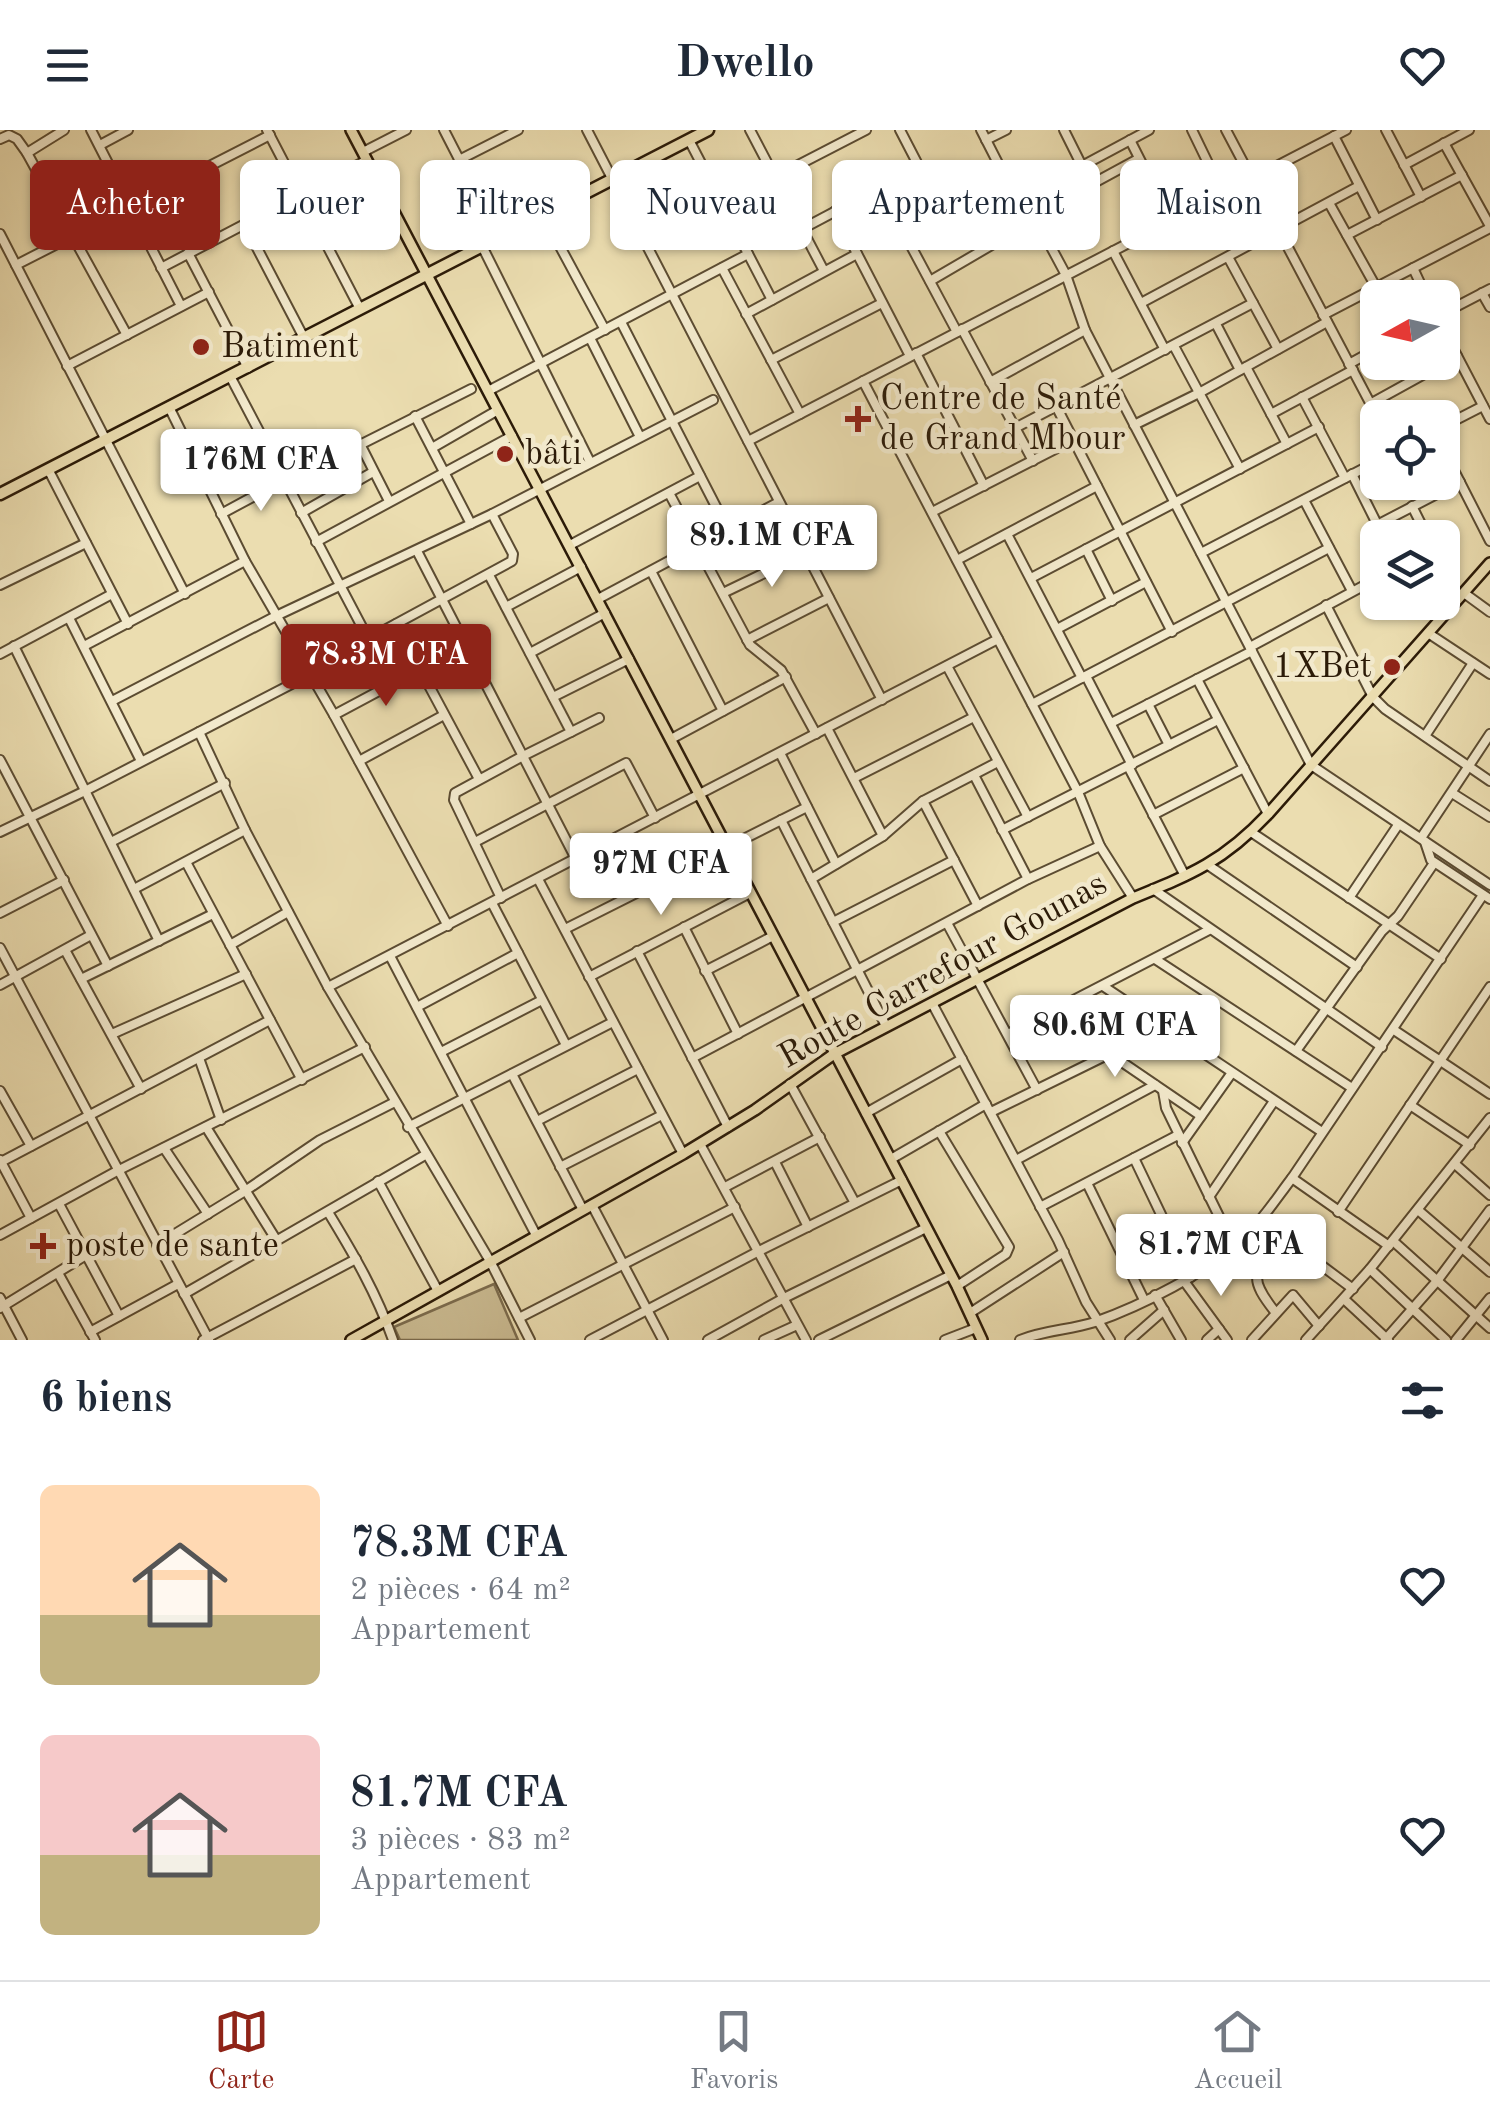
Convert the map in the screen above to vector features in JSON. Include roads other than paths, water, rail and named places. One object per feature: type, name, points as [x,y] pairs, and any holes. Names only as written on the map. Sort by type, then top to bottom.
[{"type":"highway","points":[[650,160],[708,130]]},
{"type":"highway","points":[[0,494],[474,250]]},
{"type":"main road","points":[[351,130],[958,1286],[982,1340]]},
{"type":"main road","name":"Route Carrefour Gounas","points":[[351,1340],[700,1144],[834,1054],[1133,898],[1208,865],[1268,814],[1490,563]]},
{"type":"street","points":[[5,137],[19,130]]},
{"type":"street","points":[[28,153],[64,130]]},
{"type":"street","points":[[91,130],[107,160]]},
{"type":"street","points":[[358,160],[406,130]]},
{"type":"street","points":[[444,130],[459,160],[499,134],[518,130]]},
{"type":"street","points":[[587,130],[610,175]]},
{"type":"street","points":[[750,130],[766,160]]},
{"type":"street","points":[[808,160],[866,130]]},
{"type":"street","points":[[900,130],[915,160]]},
{"type":"street","points":[[981,130],[996,160]]},
{"type":"street","points":[[986,140],[1006,130]]},
{"type":"street","points":[[1064,130],[1079,160]]},
{"type":"street","points":[[1093,160],[1149,130]]},
{"type":"street","points":[[1192,130],[1207,160]]},
{"type":"street","points":[[1226,130],[1242,160]]},
{"type":"street","points":[[1288,160],[1346,130]]},
{"type":"street","points":[[1386,130],[1421,198]]},
{"type":"street","points":[[1404,165],[1468,130]]},
{"type":"street","points":[[100,146],[125,131]]},
{"type":"street","points":[[216,160],[268,132],[282,160]]},
{"type":"street","points":[[1334,136],[1376,220]]},
{"type":"street","points":[[5,137],[17,140],[32,160]]},
{"type":"street","points":[[689,140],[699,160]]},
{"type":"street","points":[[1100,179],[1138,159],[1130,140]]},
{"type":"street","points":[[1391,280],[1490,227],[1444,143]]},
{"type":"street","points":[[1347,235],[1462,176]]},
{"type":"street","points":[[1298,220],[1359,186]]},
{"type":"street","points":[[1329,203],[1372,280]]},
{"type":"street","points":[[161,268],[240,226]]},
{"type":"street","points":[[0,234],[185,594]]},
{"type":"street","points":[[812,248],[824,271]]},
{"type":"street","points":[[748,441],[1120,248]]},
{"type":"street","points":[[16,265],[45,250]]},
{"type":"street","points":[[80,250],[127,335]]},
{"type":"street","points":[[152,250],[181,306]]},
{"type":"street","points":[[258,250],[304,338]]},
{"type":"street","points":[[329,250],[360,309]]},
{"type":"street","points":[[484,250],[590,462]]},
{"type":"street","points":[[562,250],[605,330]]},
{"type":"street","points":[[649,250],[882,700]]},
{"type":"street","points":[[746,250],[772,300]]},
{"type":"street","points":[[855,250],[984,486]]},
{"type":"street","points":[[913,250],[1032,462]]},
{"type":"street","points":[[930,281],[982,250]]},
{"type":"street","points":[[1052,250],[1066,275],[1085,330],[1311,765],[1490,886]]},
{"type":"street","points":[[1141,303],[1241,250]]},
{"type":"street","points":[[1290,250],[1368,400]]},
{"type":"street","points":[[1114,251],[1240,469]]},
{"type":"street","points":[[188,254],[248,368]]},
{"type":"street","points":[[488,392],[748,254]]},
{"type":"street","points":[[746,314],[857,254]]},
{"type":"street","points":[[1228,257],[1278,350]]},
{"type":"street","points":[[722,268],[800,414]]},
{"type":"street","points":[[1413,268],[1419,280]]},
{"type":"street","points":[[1460,305],[1486,291],[1490,307]]},
{"type":"street","points":[[67,366],[209,292]]},
{"type":"street","points":[[1134,425],[1278,350],[1360,298]]},
{"type":"street","points":[[771,360],[882,302]]},
{"type":"street","points":[[1015,428],[1253,303]]},
{"type":"street","points":[[621,322],[726,528]]},
{"type":"street","points":[[1216,324],[1287,444]]},
{"type":"street","points":[[990,382],[1085,330]]},
{"type":"street","points":[[590,338],[640,437]]},
{"type":"street","points":[[1460,360],[1490,420]]},
{"type":"street","points":[[1270,414],[1360,361]]},
{"type":"street","points":[[230,376],[392,684]]},
{"type":"street","points":[[1377,400],[1414,380]]},
{"type":"street","points":[[864,381],[1078,792],[1100,846],[1133,898]]},
{"type":"street","points":[[306,472],[471,389]]},
{"type":"street","points":[[1302,397],[1375,520]]},
{"type":"street","points":[[112,701],[713,400]]},
{"type":"street","points":[[1056,406],[1172,632]]},
{"type":"street","points":[[1460,418],[1483,406]]},
{"type":"street","points":[[168,408],[245,561],[448,926]]},
{"type":"street","points":[[432,448],[498,410]]},
{"type":"street","points":[[415,416],[471,524]]},
{"type":"street","points":[[1031,578],[1319,427]]},
{"type":"street","points":[[316,542],[512,436]]},
{"type":"street","points":[[932,512],[1074,440]]},
{"type":"street","points":[[360,444],[390,501]]},
{"type":"street","points":[[48,470],[128,624]]},
{"type":"street","points":[[1201,553],[1360,470]]},
{"type":"street","points":[[300,513],[373,472]]},
{"type":"street","points":[[570,545],[700,476]]},
{"type":"street","points":[[221,514],[284,480]]},
{"type":"street","points":[[1460,482],[1490,542]]},
{"type":"street","points":[[957,560],[1097,486]]},
{"type":"street","points":[[668,493],[747,640],[786,677],[816,734]]},
{"type":"street","points":[[1304,500],[1352,591]]},
{"type":"street","points":[[1387,520],[1424,500]]},
{"type":"street","points":[[598,598],[780,502]]},
{"type":"street","points":[[1412,506],[1419,520]]},
{"type":"street","points":[[368,639],[514,558],[492,514]]},
{"type":"street","points":[[1007,534],[1111,722],[1184,876]]},
{"type":"street","points":[[0,585],[86,543]]},
{"type":"street","points":[[1032,704],[1329,548]]},
{"type":"street","points":[[1086,549],[1112,600]]},
{"type":"street","points":[[417,550],[576,859]]},
{"type":"street","points":[[723,593],[806,553]]},
{"type":"street","points":[[84,646],[245,561]]},
{"type":"street","points":[[506,608],[581,568]]},
{"type":"street","points":[[651,571],[723,711]]},
{"type":"street","points":[[489,575],[570,732]]},
{"type":"street","points":[[1058,629],[1146,582]]},
{"type":"street","points":[[1111,722],[1197,679],[1360,587]]},
{"type":"street","points":[[1460,592],[1490,612]]},
{"type":"street","points":[[0,654],[112,594]]},
{"type":"street","points":[[747,640],[829,598]]},
{"type":"street","points":[[1326,606],[1373,697],[1490,781]]},
{"type":"street","points":[[530,653],[605,613]]},
{"type":"street","points":[[70,618],[141,761]]},
{"type":"street","points":[[396,624],[479,779]]},
{"type":"street","points":[[1428,633],[1490,674]]},
{"type":"street","points":[[328,987],[998,639]]},
{"type":"street","points":[[14,646],[160,940]]},
{"type":"street","points":[[552,697],[629,659]]},
{"type":"street","points":[[1425,736],[1473,663]]},
{"type":"street","points":[[947,666],[1028,817]]},
{"type":"street","points":[[334,716],[420,669]]},
{"type":"street","points":[[0,832],[311,674]]},
{"type":"street","points":[[671,739],[786,677]]},
{"type":"street","points":[[1197,679],[1268,814]]},
{"type":"street","points":[[1148,704],[1169,745]]},
{"type":"street","points":[[359,762],[444,715]]},
{"type":"street","points":[[854,778],[974,717]]},
{"type":"street","points":[[566,1045],[518,953],[454,797],[479,779],[599,718]]},
{"type":"street","points":[[1002,830],[1218,720]]},
{"type":"street","points":[[828,728],[884,836]]},
{"type":"street","points":[[198,732],[328,987],[490,1262],[530,1340]]},
{"type":"street","points":[[1020,1340],[1096,1322],[1188,1279],[1234,1246],[1261,1220],[1487,897],[1434,862],[1423,840],[1490,734]]},
{"type":"street","points":[[780,753],[836,864]]},
{"type":"street","points":[[0,760],[108,966]]},
{"type":"street","points":[[811,879],[884,836],[923,802],[998,762]]},
{"type":"street","points":[[475,842],[626,763],[655,818]]},
{"type":"street","points":[[1153,815],[1244,768]]},
{"type":"street","points":[[974,774],[1028,879]]},
{"type":"street","points":[[111,842],[224,783]]},
{"type":"street","points":[[1452,792],[1490,817]]},
{"type":"street","points":[[923,802],[978,906]]},
{"type":"street","points":[[564,929],[806,808]]},
{"type":"street","points":[[780,820],[886,1026]]},
{"type":"street","points":[[1349,898],[1398,825]]},
{"type":"street","points":[[134,890],[245,830]]},
{"type":"street","points":[[1251,832],[1441,959]]},
{"type":"street","points":[[692,1058],[1028,879],[1100,846]]},
{"type":"street","points":[[834,922],[954,860]]},
{"type":"street","points":[[186,862],[302,1080]]},
{"type":"street","points":[[1296,1051],[1434,862]]},
{"type":"street","points":[[1208,865],[1358,967]]},
{"type":"street","points":[[1461,880],[1467,870]]},
{"type":"street","points":[[538,879],[683,1154]]},
{"type":"street","points":[[0,913],[64,880]]},
{"type":"street","points":[[1154,890],[1382,1046]]},
{"type":"street","points":[[589,976],[750,893]]},
{"type":"street","points":[[230,945],[288,912]]},
{"type":"street","points":[[81,979],[213,914]]},
{"type":"street","points":[[948,923],[1037,1090]]},
{"type":"street","points":[[684,927],[738,1034]]},
{"type":"street","points":[[1008,1034],[1209,930]]},
{"type":"street","points":[[0,986],[91,934]]},
{"type":"street","points":[[705,971],[773,936]]},
{"type":"street","points":[[0,948],[206,1339],[356,1259]]},
{"type":"street","points":[[65,950],[141,1089]]},
{"type":"street","points":[[637,951],[728,1127]]},
{"type":"street","points":[[417,1006],[518,953]]},
{"type":"street","points":[[390,956],[536,1235]]},
{"type":"street","points":[[1155,960],[1352,1088]]},
{"type":"street","points":[[112,1034],[246,974]]},
{"type":"street","points":[[1103,986],[1322,1132]]},
{"type":"street","points":[[1338,1212],[1490,987]]},
{"type":"street","points":[[441,1052],[542,1000]]},
{"type":"street","points":[[932,1003],[1064,1252],[1096,1322],[1110,1340]]},
{"type":"street","points":[[1050,1013],[1201,1116]]},
{"type":"street","points":[[31,1218],[0,1161],[270,1020]]},
{"type":"street","points":[[408,1127],[613,1022]]},
{"type":"street","points":[[1394,1030],[1486,1092],[1490,1078]]},
{"type":"street","points":[[0,1235],[117,1171],[365,1047]]},
{"type":"street","points":[[890,1159],[989,1108],[1037,1090],[1109,1054]]},
{"type":"street","points":[[199,1058],[222,1120]]},
{"type":"street","points":[[866,1114],[962,1059]]},
{"type":"street","points":[[537,1120],[638,1069]]},
{"type":"street","points":[[512,1074],[560,1168],[622,1265],[663,1340]]},
{"type":"street","points":[[1040,1207],[1134,1158],[1180,1139],[1231,1074]]},
{"type":"street","points":[[790,1084],[855,1203]]},
{"type":"street","points":[[1159,1088],[1234,1246]]},
{"type":"street","points":[[1016,1160],[1159,1088]]},
{"type":"street","points":[[0,1091],[31,1146]]},
{"type":"street","points":[[1210,1197],[1274,1101]]},
{"type":"street","points":[[158,1245],[320,1140],[395,1102]]},
{"type":"street","points":[[1410,1105],[1470,1145]]},
{"type":"street","points":[[560,1168],[662,1116]]},
{"type":"street","points":[[1306,1340],[1370,1270],[1490,1119]]},
{"type":"street","points":[[206,1127],[277,1240]]},
{"type":"street","points":[[939,1132],[1009,1247],[1006,1254],[958,1286]]},
{"type":"street","points":[[725,1188],[820,1137]]},
{"type":"street","points":[[700,1144],[806,1340]]},
{"type":"street","points":[[164,1148],[208,1214]]},
{"type":"street","points":[[184,1294],[425,1154]]},
{"type":"street","points":[[1134,1158],[1188,1279],[1228,1340]]},
{"type":"street","points":[[775,1162],[808,1227]]},
{"type":"street","points":[[1455,1164],[1490,1195]]},
{"type":"street","points":[[1292,1178],[1391,1244],[1490,1328]]},
{"type":"street","points":[[590,1340],[902,1180]]},
{"type":"street","points":[[378,1181],[438,1291]]},
{"type":"street","points":[[1086,1183],[1144,1300]]},
{"type":"street","points":[[60,1204],[119,1316]]},
{"type":"street","points":[[519,1318],[736,1207]]},
{"type":"street","points":[[1418,1210],[1490,1272]]},
{"type":"street","points":[[1344,1299],[1386,1340],[1463,1249],[1490,1210]]},
{"type":"street","points":[[328,1212],[356,1259],[392,1340]]},
{"type":"street","points":[[1261,1220],[1353,1290]]},
{"type":"street","points":[[708,1340],[926,1228]]},
{"type":"street","points":[[1276,1313],[1258,1288],[1256,1278],[1286,1239]]},
{"type":"street","points":[[970,1313],[1064,1252]]},
{"type":"street","points":[[22,1340],[1,1304],[86,1255]]},
{"type":"street","points":[[1370,1270],[1446,1340]]},
{"type":"street","points":[[58,1272],[93,1336],[119,1316],[178,1284]]},
{"type":"street","points":[[819,1340],[951,1275]]},
{"type":"street","points":[[1155,1295],[1181,1340]]},
{"type":"street","points":[[1252,1340],[1294,1295],[1320,1326]]},
{"type":"street","points":[[1456,1340],[1490,1298]]},
{"type":"street","points":[[1130,1340],[1164,1310]]},
{"type":"street","points":[[764,1340],[798,1324]]},
{"type":"street","points":[[945,1340],[976,1328]]},
{"type":"street","points":[[1207,1340],[1219,1329]]},
{"type":"place","name":"Batiment","points":[[201,347]]},
{"type":"place","name":"Centre de Santé de Grand Mbour","points":[[858,419]]},
{"type":"place","name":"bâti","points":[[505,454]]},
{"type":"place","name":"1XBet","points":[[1392,667]]},
{"type":"place","name":"poste de sante","points":[[43,1246]]}]
